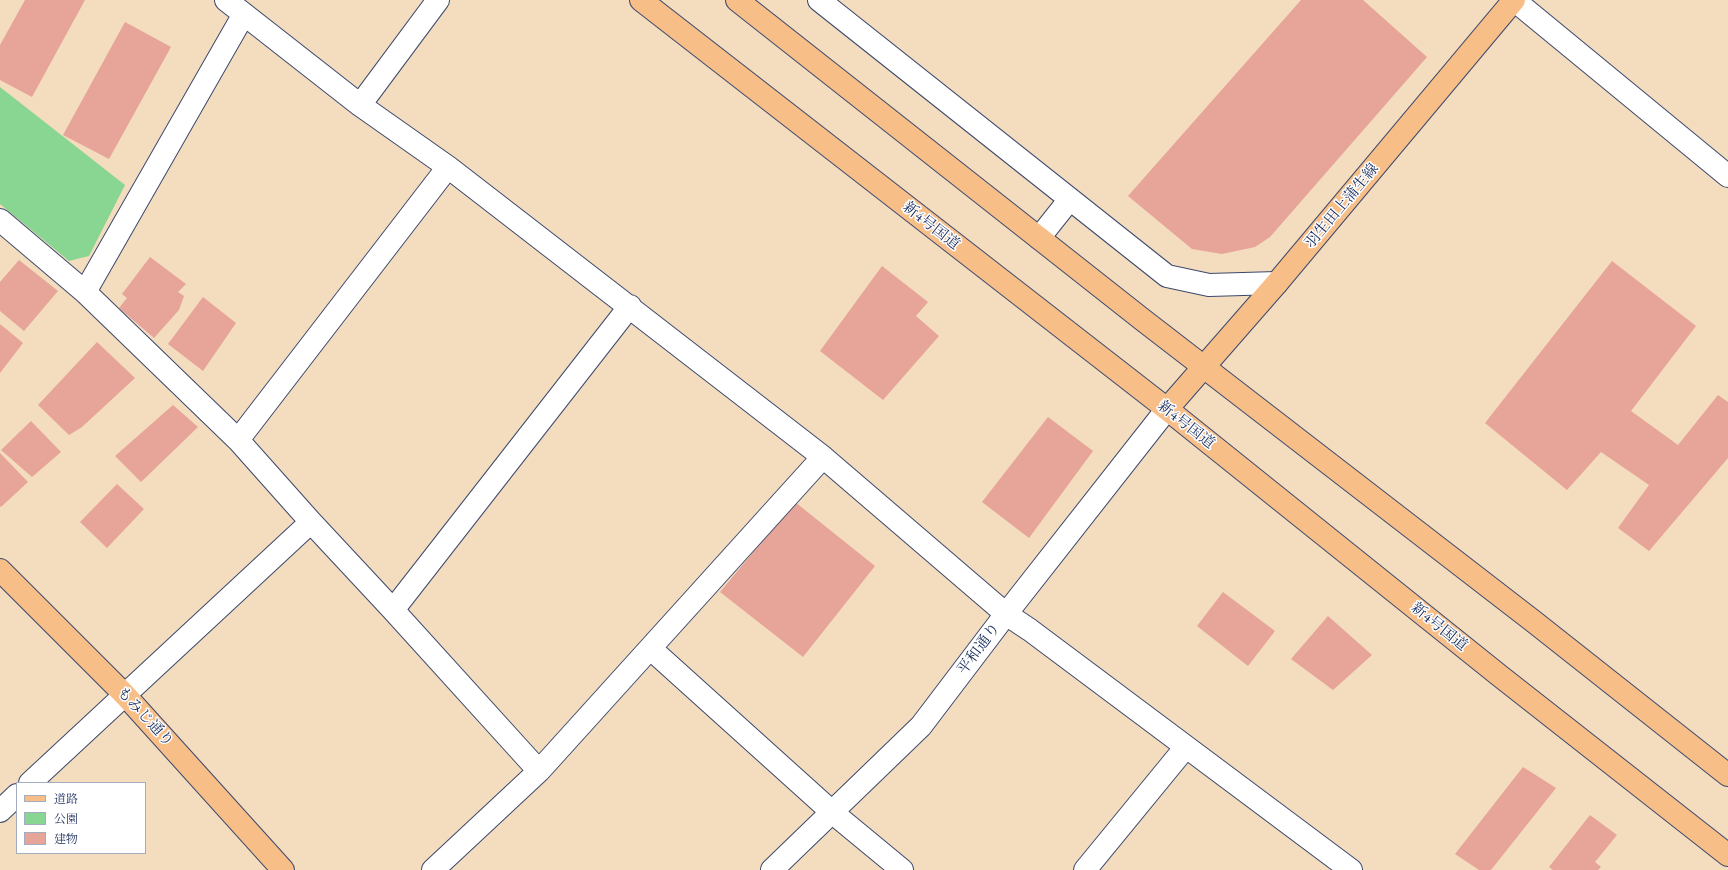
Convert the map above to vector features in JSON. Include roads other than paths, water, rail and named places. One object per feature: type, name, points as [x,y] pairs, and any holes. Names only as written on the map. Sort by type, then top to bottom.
[{"type":"main road","name":"新4号国道","points":[[641,0],[1167,409],[1500,676],[1728,854]]},
{"type":"main road","points":[[737,0],[1204,368],[1533,621],[1728,775]]},
{"type":"main road","name":"羽生田上蒲生線","points":[[1167,409],[1277,283],[1514,0]]},
{"type":"main road","name":"もみじ通り","points":[[0,570],[125,695],[283,870]]},
{"type":"street","points":[[226,0],[360,105],[448,167],[630,306],[823,457],[1006,614],[1030,630],[1186,748],[1339,866]]},
{"type":"street","points":[[360,105],[438,0]]},
{"type":"street","points":[[819,0],[1167,276],[1209,285],[1277,283]]},
{"type":"street","points":[[1514,0],[1728,176]]},
{"type":"street","points":[[85,292],[244,14]]},
{"type":"street","points":[[238,440],[448,167]]},
{"type":"street","points":[[1039,238],[1070,199]]},
{"type":"street","points":[[0,220],[85,292],[238,440],[539,771]]},
{"type":"street","points":[[393,610],[630,306]]},
{"type":"street","name":"平和通り","points":[[772,870],[834,812],[921,726],[1006,614],[1167,409]]},
{"type":"street","points":[[433,870],[539,771],[823,457]]},
{"type":"street","points":[[31,782],[311,522]]},
{"type":"street","points":[[651,648],[834,812],[902,870]]},
{"type":"street","points":[[1085,870],[1186,748]]},
{"type":"street","points":[[0,811],[16,796]]}]
